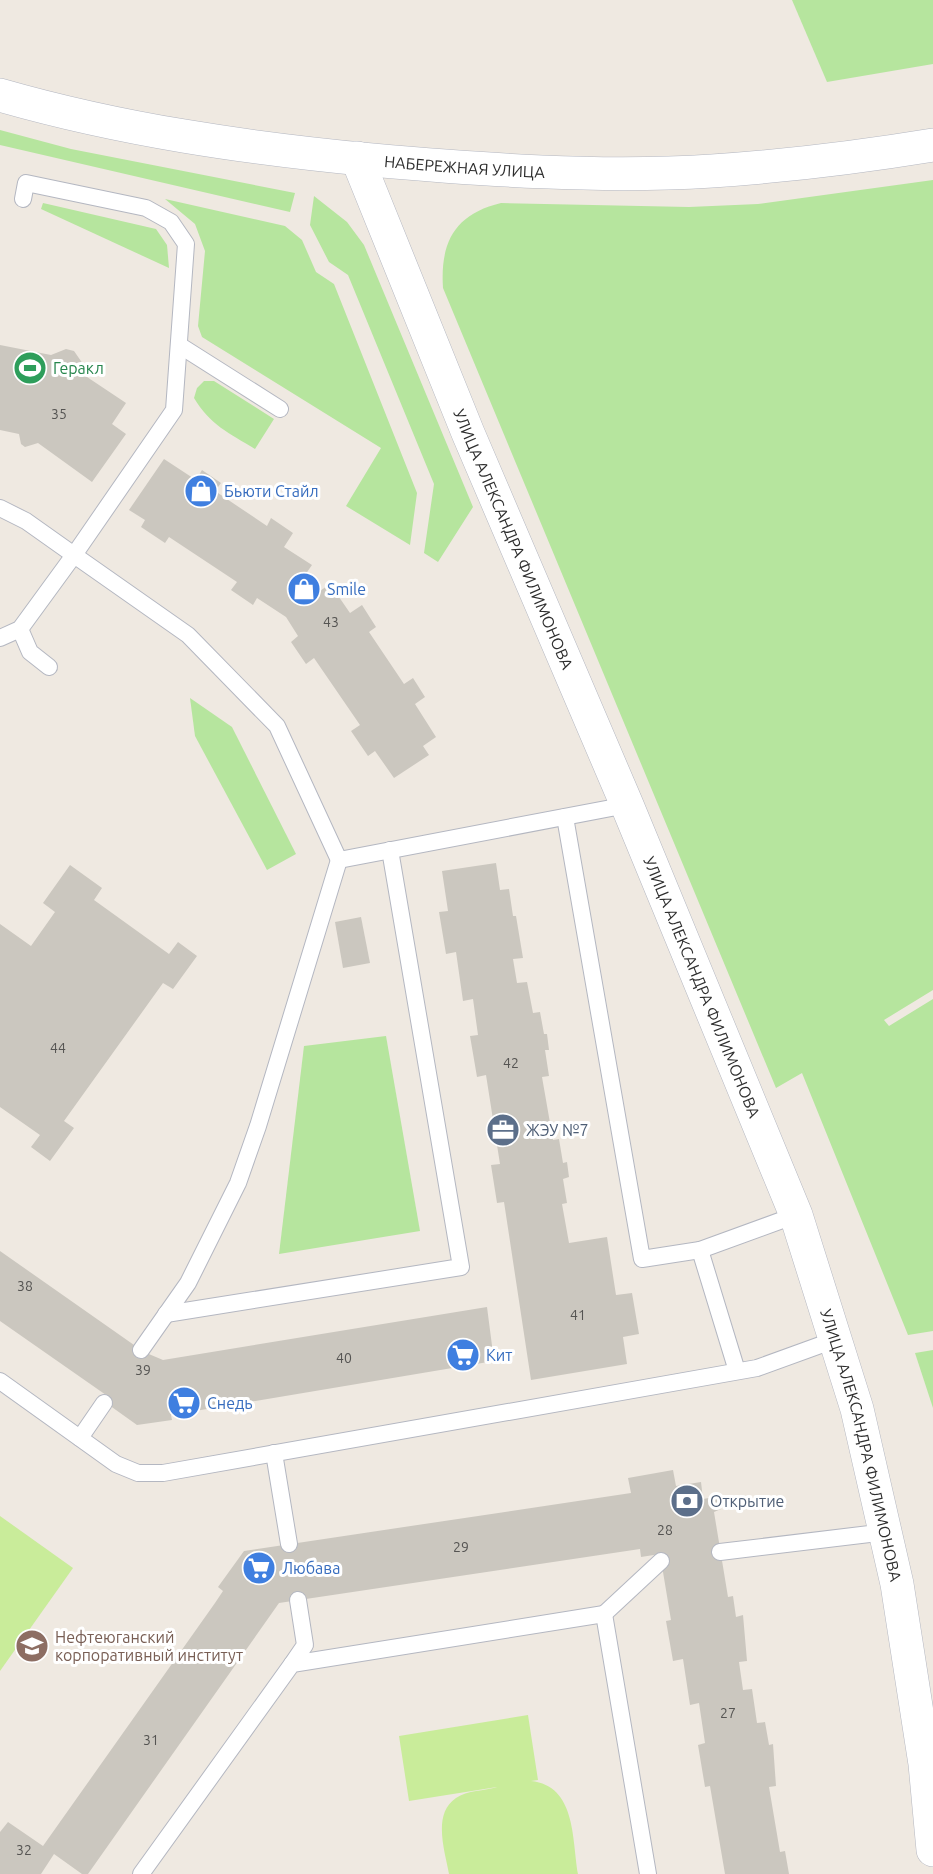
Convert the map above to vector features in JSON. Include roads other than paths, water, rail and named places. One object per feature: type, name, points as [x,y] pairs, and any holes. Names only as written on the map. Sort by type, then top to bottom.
[{"type":"main road","name":"НАБЕРЕЖНАЯ УЛИЦА","points":[[0,95],[144,131],[309,155],[555,172],[711,171],[933,145]]},
{"type":"main road","name":"УЛИЦА АЛЕКСАНДРА ФИЛИМОНОВА","points":[[357,158],[468,433],[627,805],[796,1215],[837,1339],[857,1409],[886,1532],[914,1676],[933,1850]]},
{"type":"lane","points":[[0,638],[20,629],[174,410],[186,244],[171,222],[146,208],[26,183],[23,200]]},
{"type":"lane","points":[[179,345],[280,409]]},
{"type":"lane","points":[[0,508],[26,521],[188,635],[277,726],[339,860],[258,1126],[238,1183],[188,1283],[141,1350]]},
{"type":"lane","points":[[20,629],[30,652],[49,667]]},
{"type":"lane","points":[[339,860],[627,805]]},
{"type":"lane","points":[[565,817],[642,1259],[700,1250],[796,1215]]},
{"type":"lane","points":[[166,1314],[461,1267],[390,850]]},
{"type":"lane","points":[[700,1250],[736,1371]]},
{"type":"lane","points":[[0,1381],[116,1464],[138,1473],[163,1473],[757,1368],[837,1339]]},
{"type":"lane","points":[[80,1438],[104,1402]]},
{"type":"lane","points":[[274,1453],[289,1544]]},
{"type":"lane","points":[[720,1552],[886,1532]]},
{"type":"lane","points":[[292,1664],[604,1614],[662,1561]]},
{"type":"lane","points":[[141,1874],[305,1645],[298,1600]]},
{"type":"lane","points":[[604,1614],[648,1874]]},
{"type":"place","name":"Геракл","points":[[30,368]]},
{"type":"place","name":"Бьюти Стайл","points":[[201,491]]},
{"type":"place","name":"Smile","points":[[304,589]]},
{"type":"place","name":"ЖЭУ №7","points":[[503,1130]]},
{"type":"place","name":"Кит","points":[[463,1355]]},
{"type":"place","name":"Снедь","points":[[184,1403]]},
{"type":"place","name":"Открытие","points":[[687,1501]]},
{"type":"place","name":"Любава","points":[[259,1568]]},
{"type":"place","name":"Нефтеюганский корпоративный институт","points":[[32,1646]]}]
